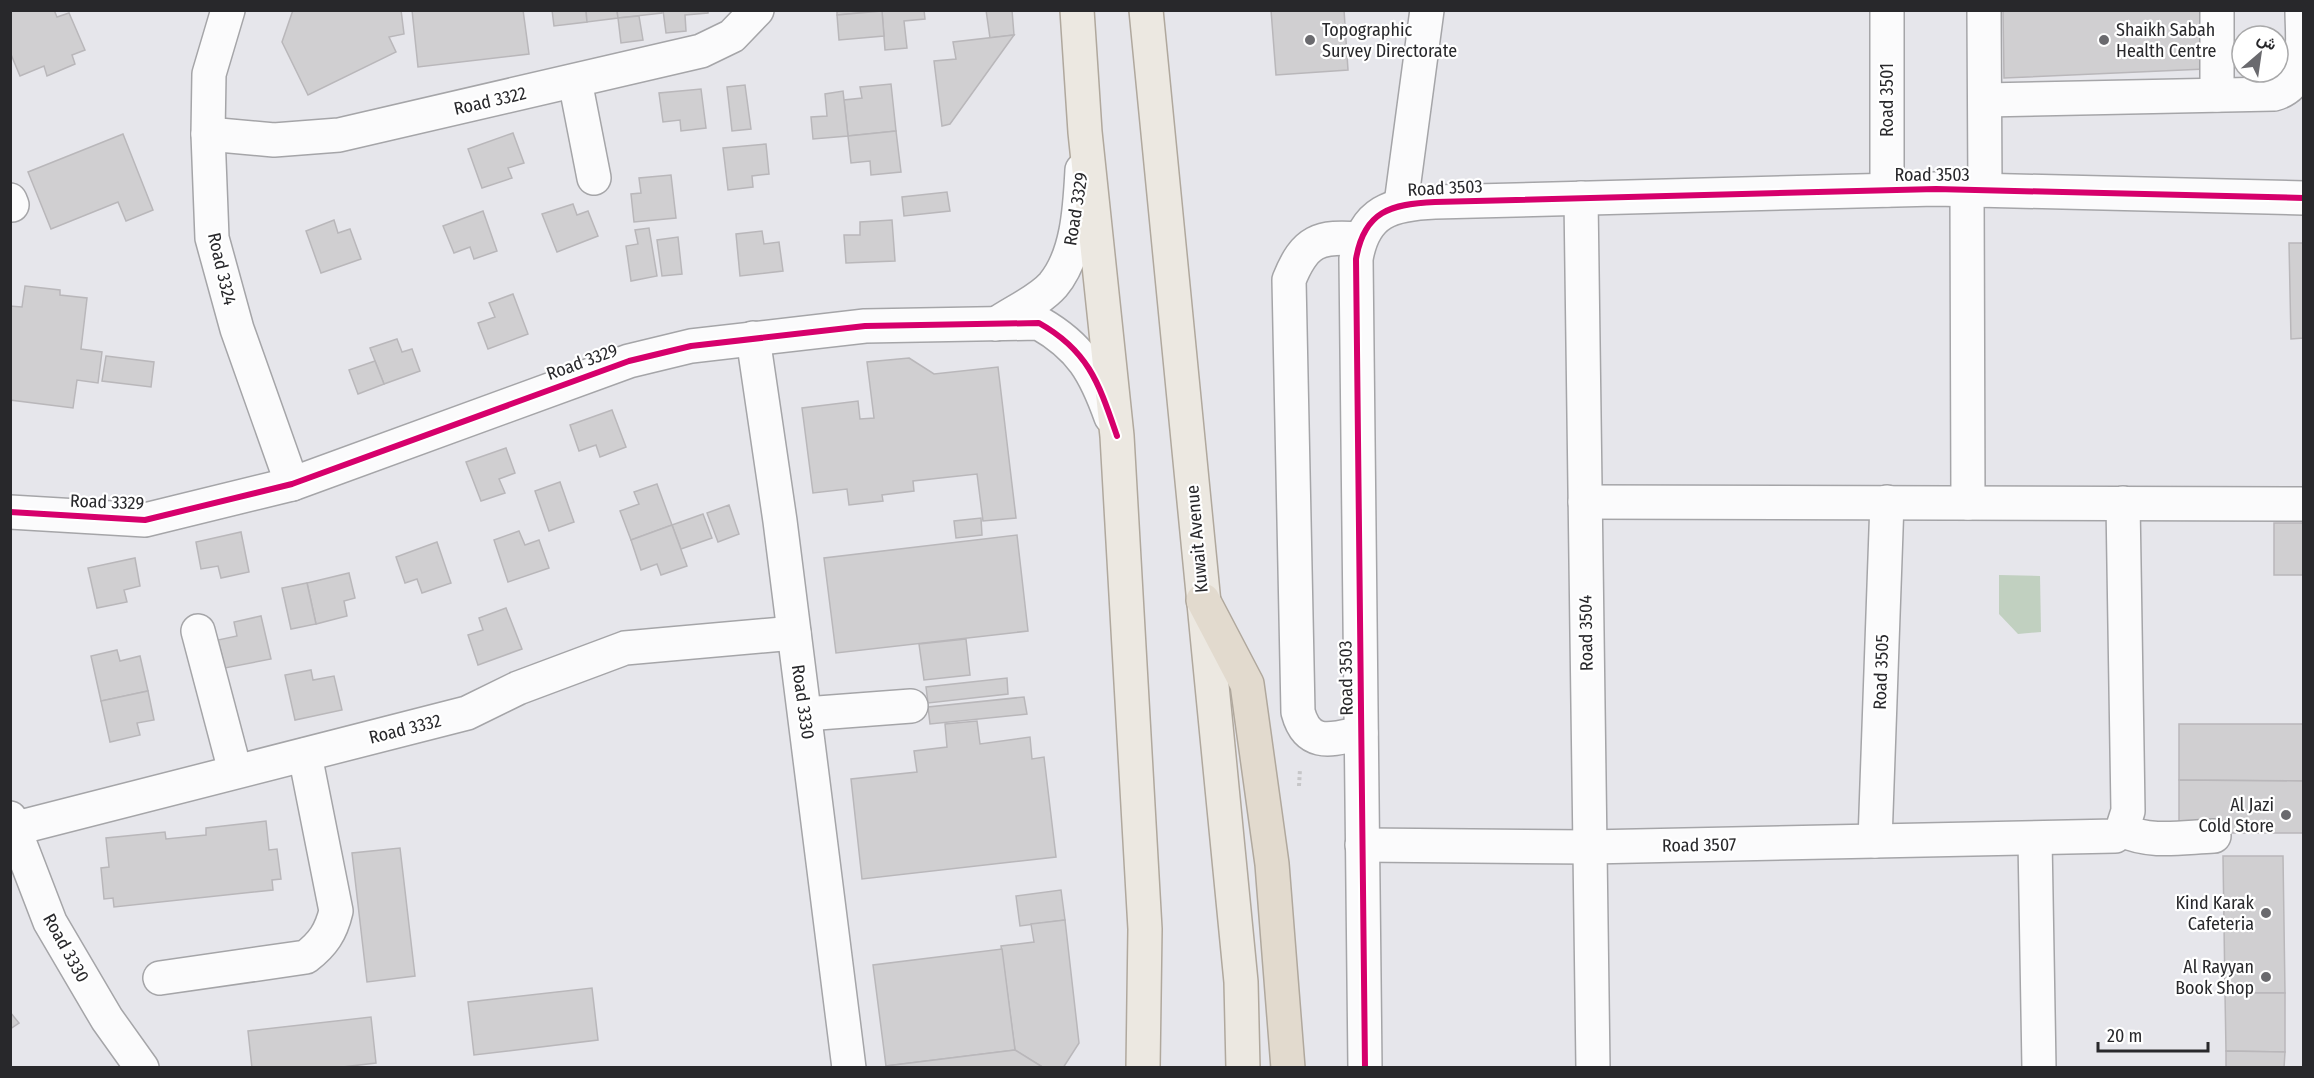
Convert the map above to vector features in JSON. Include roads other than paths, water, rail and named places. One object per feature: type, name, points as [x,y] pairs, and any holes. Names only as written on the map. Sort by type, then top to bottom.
[{"type":"highway","points":[[1203,600],[1247,684],[1272,864],[1288,1068]]},
{"type":"main road","points":[[1077,10],[1085,132],[1117,436],[1145,929],[1143,1068]]},
{"type":"main road","name":"Kuwait Avenue","points":[[1146,10],[1241,982],[1243,1068]]},
{"type":"street","name":"Road 3324","points":[[228,10],[209,74],[208,134],[212,238],[237,329],[292,484]]},
{"type":"street","name":"Road 3322","points":[[208,134],[274,140],[339,135],[702,51],[732,36],[757,10]]},
{"type":"street","name":"Road 3503","points":[[1401,204],[1427,10]]},
{"type":"street","name":"Road 3501","points":[[1887,10],[1887,190]]},
{"type":"street","points":[[1976,190],[1985,100],[1984,10]]},
{"type":"street","points":[[2217,10],[2217,95]]},
{"type":"street","points":[[1985,100],[2274,94],[2291,86],[2301,69],[2302,10]]},
{"type":"street","points":[[575,81],[594,178]]},
{"type":"street","name":"Road 3329","points":[[996,324],[1052,286],[1063,269],[1072,247],[1085,132]]},
{"type":"street","name":"Road 3503","points":[[1365,1068],[1356,260],[1360,239],[1368,224],[1383,212],[1401,204],[1581,198],[1887,190],[1976,190],[2304,198]]},
{"type":"street","name":"Road 3503","points":[[1968,503],[1976,190]]},
{"type":"street","name":"Road 3504","points":[[1581,198],[1593,1068]]},
{"type":"street","points":[[1360,239],[1331,237],[1315,243],[1304,250],[1288,280],[1298,712],[1307,732],[1317,738],[1327,740],[1361,733]]},
{"type":"street","name":"Road 3329","points":[[10,512],[145,520],[292,484],[629,361],[691,346],[865,326],[1039,323],[1076,349],[1101,388],[1117,436]]},
{"type":"street","name":"Road 3330","points":[[753,338],[780,521],[849,1068]]},
{"type":"street","points":[[1585,502],[2304,504]]},
{"type":"street","name":"Road 3505","points":[[1875,841],[1887,502]]},
{"type":"street","points":[[2122,830],[2128,811],[2123,503]]},
{"type":"street","points":[[198,631],[235,771]]},
{"type":"street","name":"Road 3332","points":[[12,824],[467,713],[519,688],[625,648],[794,633]]},
{"type":"street","points":[[805,714],[911,706]]},
{"type":"street","points":[[160,978],[306,957],[319,947],[332,930],[336,911],[305,754]]},
{"type":"street","name":"Road 3330","points":[[12,824],[50,922],[107,1019],[142,1068]]},
{"type":"street","name":"Road 3507","points":[[1362,845],[1589,847],[2035,839],[2115,836],[2122,830],[2154,838],[2214,836]]},
{"type":"street","points":[[2035,839],[2039,1068]]},
{"type":"place","name":"Topographic Survey Directorate","points":[[1310,40]]},
{"type":"place","name":"Shaikh Sabah Health Centre","points":[[2104,40]]},
{"type":"place","name":"Al Jazi Cold Store","points":[[2286,815]]},
{"type":"place","name":"Kind Karak Cafeteria","points":[[2266,913]]},
{"type":"place","name":"Al Rayyan Book Shop","points":[[2266,977]]}]
